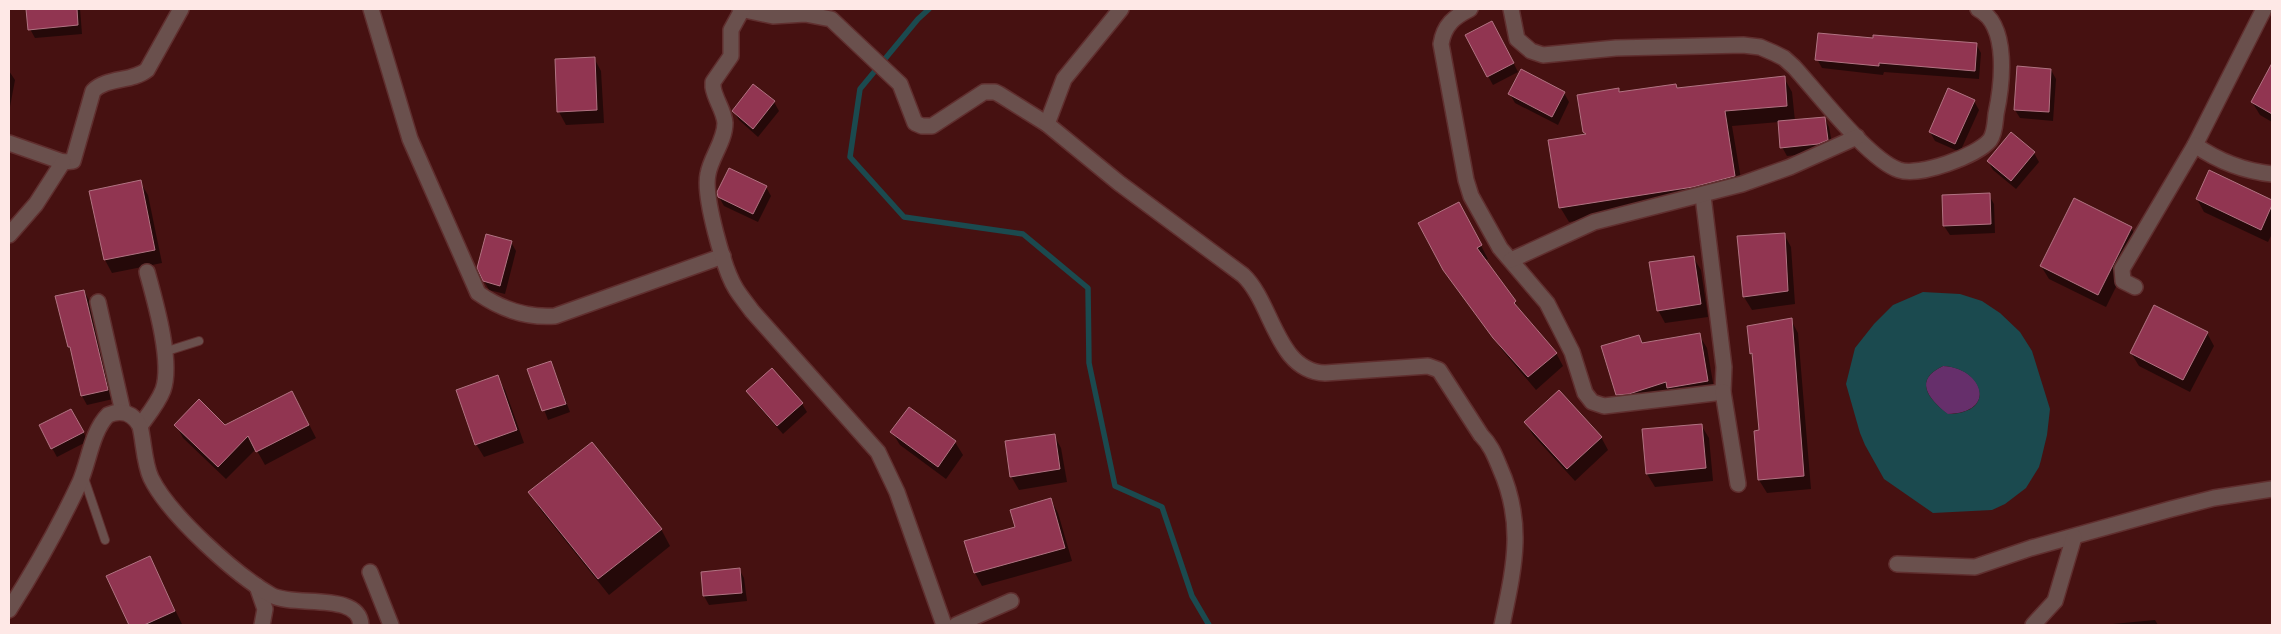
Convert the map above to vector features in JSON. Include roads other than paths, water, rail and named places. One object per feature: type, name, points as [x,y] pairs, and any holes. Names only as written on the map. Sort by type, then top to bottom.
[{"type":"street","points":[[9,143],[63,162],[73,161],[93,91],[99,86],[139,75],[147,70],[181,9]]},
{"type":"street","points":[[371,9],[410,139],[478,294],[511,311],[532,316],[555,316],[723,256]]},
{"type":"street","points":[[944,625],[897,492],[878,452],[752,311],[736,289],[723,256],[707,180],[712,159],[723,135],[725,125],[713,87],[731,56],[732,30],[741,9],[773,16],[805,14],[831,19],[870,53],[900,84],[915,123],[922,126],[932,126],[980,94],[990,92],[999,94],[1046,124],[1119,183],[1249,280],[1280,338],[1302,366],[1309,371],[1325,373],[1428,366],[1439,370],[1490,444],[1508,485],[1516,524],[1513,570],[1502,625]]},
{"type":"street","points":[[1046,124],[1067,75],[1121,9]]},
{"type":"street","points":[[1470,9],[1453,19],[1446,27],[1441,44],[1466,180],[1472,196],[1500,248],[1547,303],[1572,352],[1585,393],[1592,402],[1604,406],[1723,392]]},
{"type":"street","points":[[1511,9],[1517,39],[1531,51],[1543,55],[1616,48],[1728,45],[1760,48],[1784,58],[1794,67],[1876,156],[1898,170],[1908,172],[1926,170],[1950,163],[1989,141],[1992,135],[1998,108],[2003,65],[2000,45],[1991,21],[1987,15],[1978,9]]},
{"type":"street","points":[[2135,287],[2123,281],[2122,270],[2195,145],[2264,9]]},
{"type":"street","points":[[1511,260],[1594,222],[1703,196],[1774,173],[1857,137]]},
{"type":"street","points":[[2195,145],[2227,163],[2244,169],[2272,174]]},
{"type":"street","points":[[9,235],[23,222],[63,162]]},
{"type":"street","points":[[1703,196],[1724,367],[1723,392],[1738,484]]},
{"type":"street","points":[[140,426],[163,389],[164,352],[147,272]]},
{"type":"street","points":[[98,302],[123,412]]},
{"type":"street","points":[[9,610],[47,547],[82,475],[105,418],[112,413],[123,412],[136,418],[140,426],[151,477],[165,500],[204,540],[257,586],[272,596],[286,600],[345,605],[358,614],[361,625]]},
{"type":"street","points":[[1897,564],[1975,567],[2031,548],[2214,498],[2272,489]]},
{"type":"street","points":[[2033,625],[2055,600],[2074,537]]},
{"type":"street","points":[[370,572],[391,625]]},
{"type":"street","points":[[257,586],[265,610],[262,625]]},
{"type":"street","points":[[956,625],[1011,601]]},
{"type":"lane","points":[[164,352],[199,340]]},
{"type":"lane","points":[[82,475],[105,540]]},
{"type":"water","points":[[1923,292],[1960,294],[1982,301],[2000,313],[2020,332],[2032,351],[2050,409],[2047,435],[2039,467],[2026,488],[2005,504],[1992,510],[1933,513],[1884,479],[1860,433],[1846,384],[1855,348],[1874,324],[1893,305]],"holes":[[[1943,366],[1968,374],[1975,382],[1979,390],[1979,399],[1974,406],[1964,412],[1948,414],[1930,396],[1926,383],[1928,377]]]},
{"type":"waterway","points":[[929,9],[918,19],[860,89],[850,157],[904,217],[1023,234],[1088,288],[1089,363],[1115,486],[1162,507],[1192,596],[1209,625]]}]
